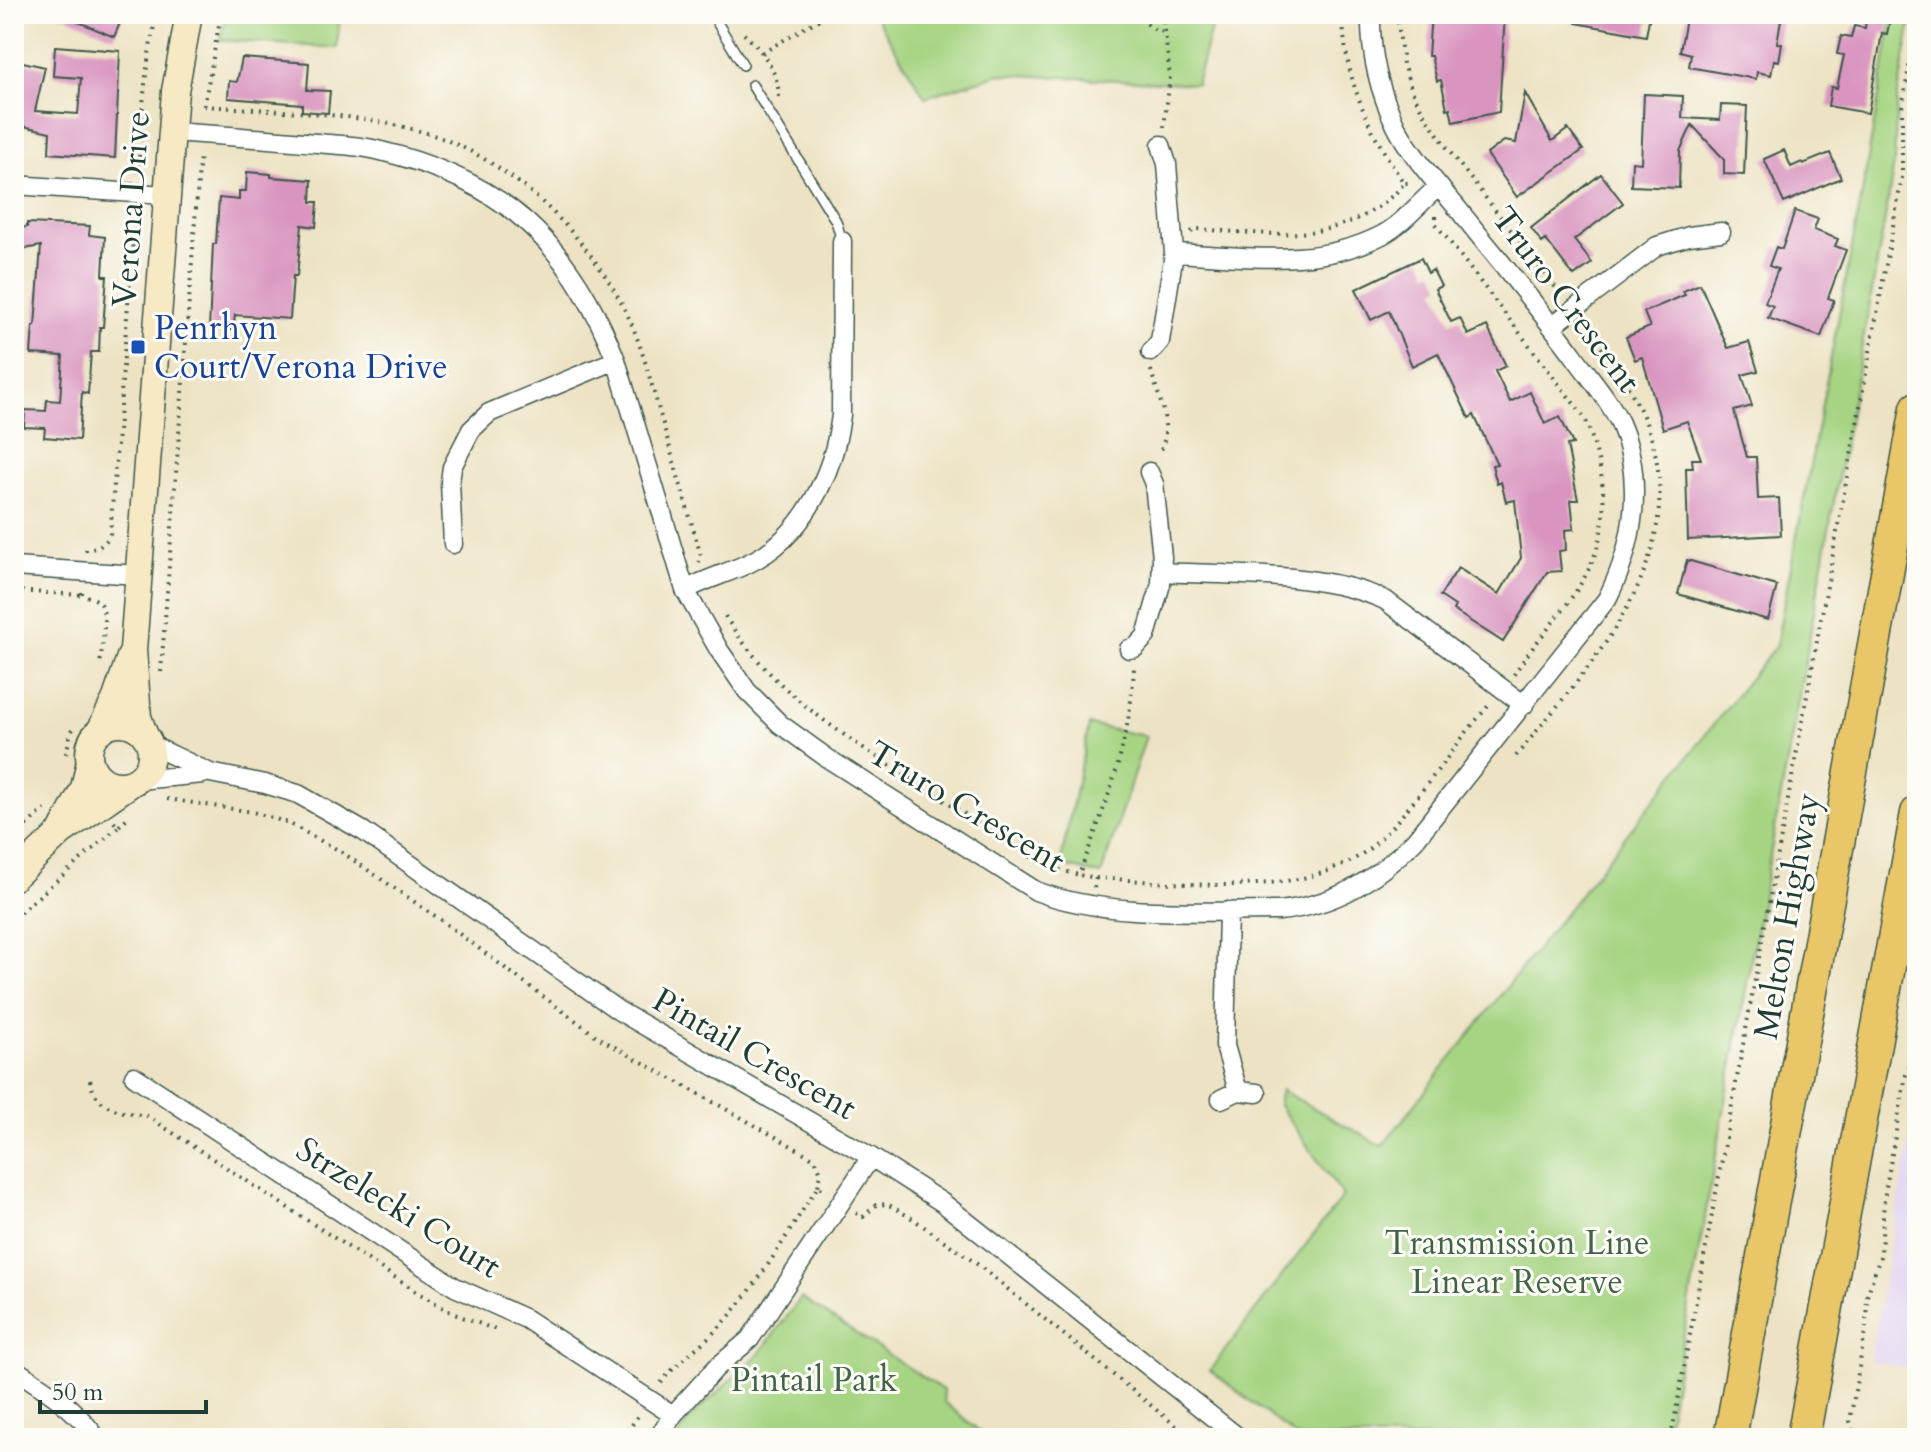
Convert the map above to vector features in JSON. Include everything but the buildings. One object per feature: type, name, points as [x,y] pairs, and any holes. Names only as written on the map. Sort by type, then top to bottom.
[{"type":"highway","name":"Melton Highway","points":[[1730,1438],[1917,408]]},
{"type":"highway","points":[[1803,1438],[1917,813]]},
{"type":"street","name":"Verona Drive","points":[[147,740],[138,717],[133,650],[171,132],[179,58],[189,14]]},
{"type":"street","name":"Truro Crescent","points":[[171,132],[375,149],[427,166],[501,201],[537,230],[568,266],[593,306],[616,360],[685,590],[733,672],[763,709],[827,758],[1036,891],[1055,898],[1092,906],[1228,911],[1305,908],[1348,893],[1367,882],[1392,864],[1415,840],[1607,599],[1621,571],[1632,521],[1634,483],[1621,425],[1552,326],[1432,192],[1386,102],[1375,63],[1371,14]]},
{"type":"street","points":[[1151,352],[1160,341],[1174,247],[1167,164],[1161,145]]},
{"type":"street","points":[[14,185],[166,195]]},
{"type":"street","points":[[1174,247],[1300,258],[1336,253],[1385,233],[1432,192]]},
{"type":"street","points":[[1552,326],[1657,246],[1689,236],[1721,232]]},
{"type":"street","points":[[685,590],[750,563],[770,550],[799,520],[828,473],[841,415],[842,241]]},
{"type":"street","points":[[453,544],[452,467],[471,430],[489,413],[616,360]]},
{"type":"street","points":[[1132,649],[1146,636],[1162,572],[1154,484],[1149,472]]},
{"type":"street","points":[[14,567],[138,575]]},
{"type":"street","points":[[1162,572],[1318,581],[1370,593],[1385,600],[1524,705]]},
{"type":"street","name":"Verona Drive","points":[[89,726],[116,698],[133,650]]},
{"type":"street","points":[[14,877],[61,832],[134,782],[150,763],[147,740],[129,724],[119,723],[89,726],[91,744],[78,760]]},
{"type":"street","name":"Pintail Crescent","points":[[147,740],[210,773]]},
{"type":"street","points":[[78,760],[113,785],[134,782]]},
{"type":"street","points":[[61,832],[84,788],[78,760]]},
{"type":"street","name":"Pintail Crescent","points":[[134,782],[168,775],[210,773],[281,788],[331,811],[429,875],[619,1011],[871,1157],[976,1226],[1239,1438]]},
{"type":"street","points":[[1228,911],[1225,1046],[1239,1094]]},
{"type":"street","name":"Strzelecki Court","points":[[134,1076],[455,1287],[526,1319],[673,1415]]},
{"type":"street","points":[[658,1438],[673,1415],[716,1368],[750,1339],[871,1157]]},
{"type":"street","points":[[14,1369],[44,1387],[82,1419],[96,1438]]},
{"type":"lane","points":[[712,14],[743,65]]},
{"type":"lane","points":[[752,85],[836,221],[842,241]]},
{"type":"path","points":[[82,595],[86,549],[96,549],[110,535],[143,93],[157,14]]},
{"type":"path","points":[[160,676],[201,134],[210,62],[221,14]]},
{"type":"path","points":[[762,53],[828,14]]},
{"type":"path","points":[[1134,14],[1155,30],[1165,32]]},
{"type":"path","points":[[1161,145],[1170,77],[1163,14]]},
{"type":"path","points":[[1343,14],[1348,65],[1357,96],[1378,144],[1404,183]]},
{"type":"path","points":[[1397,14],[1403,64],[1424,114],[1559,292],[1559,300],[1567,314],[1578,328],[1588,329],[1617,368],[1648,429],[1657,469],[1659,510],[1643,579],[1627,610],[1516,756]]},
{"type":"path","points":[[1671,1438],[1899,193],[1903,159],[1903,98],[1917,20]]},
{"type":"path","points":[[1132,649],[1131,709],[1125,742],[1107,806],[1079,875],[1269,885],[1323,873],[1351,860],[1376,843],[1504,690],[1582,581],[1594,556],[1603,521],[1604,488],[1599,454],[1585,418],[1436,224],[1432,192],[1413,183],[1404,183]]},
{"type":"path","points":[[1174,247],[1197,229],[1306,234],[1339,227],[1371,212],[1399,191],[1404,183]]},
{"type":"path","points":[[1151,352],[1150,372],[1165,415],[1163,446]]},
{"type":"path","points":[[14,591],[82,595],[102,605],[104,614],[99,670]]},
{"type":"path","points":[[78,760],[66,747],[89,726]]},
{"type":"path","points":[[165,799],[253,812],[288,823],[340,851],[451,927],[599,1038],[815,1159],[821,1173],[818,1186],[749,1292],[725,1321],[673,1368],[623,1438]]},
{"type":"path","points":[[14,836],[47,807]]},
{"type":"path","points":[[14,918],[118,827]]},
{"type":"path","points":[[1092,906],[1096,878]]},
{"type":"path","points":[[1855,1438],[1850,1421],[1866,1326],[1867,1296],[1881,1254],[1884,1199],[1906,1075],[1917,1050]]},
{"type":"path","points":[[818,1186],[863,1217],[876,1205],[887,1204],[913,1219],[977,1264],[1191,1438]]},
{"type":"shaded area","points":[[1917,1099],[1917,1369],[1870,1361]]},
{"type":"green space","points":[[226,14],[340,14],[337,48],[220,40]]},
{"type":"green space","points":[[874,14],[1215,14],[1196,84],[1000,74],[925,97]]},
{"type":"green space","name":"Transmission Line Linear Reserve","points":[[1893,14],[1899,14],[1911,22],[1897,100],[1894,163],[1886,213],[1665,1438],[1298,1438],[1210,1370],[1343,1196],[1278,1104],[1281,1090],[1382,1146],[1776,645]]},
{"type":"green space","points":[[1089,725],[1146,736],[1101,875],[1060,865]]},
{"type":"green space","name":"Pintail Park","points":[[801,1298],[943,1390],[944,1402],[988,1438],[677,1438],[690,1418],[758,1355]]},
{"type":"place","name":"Penrhyn Court/Verona Drive","points":[[138,347]]}]
